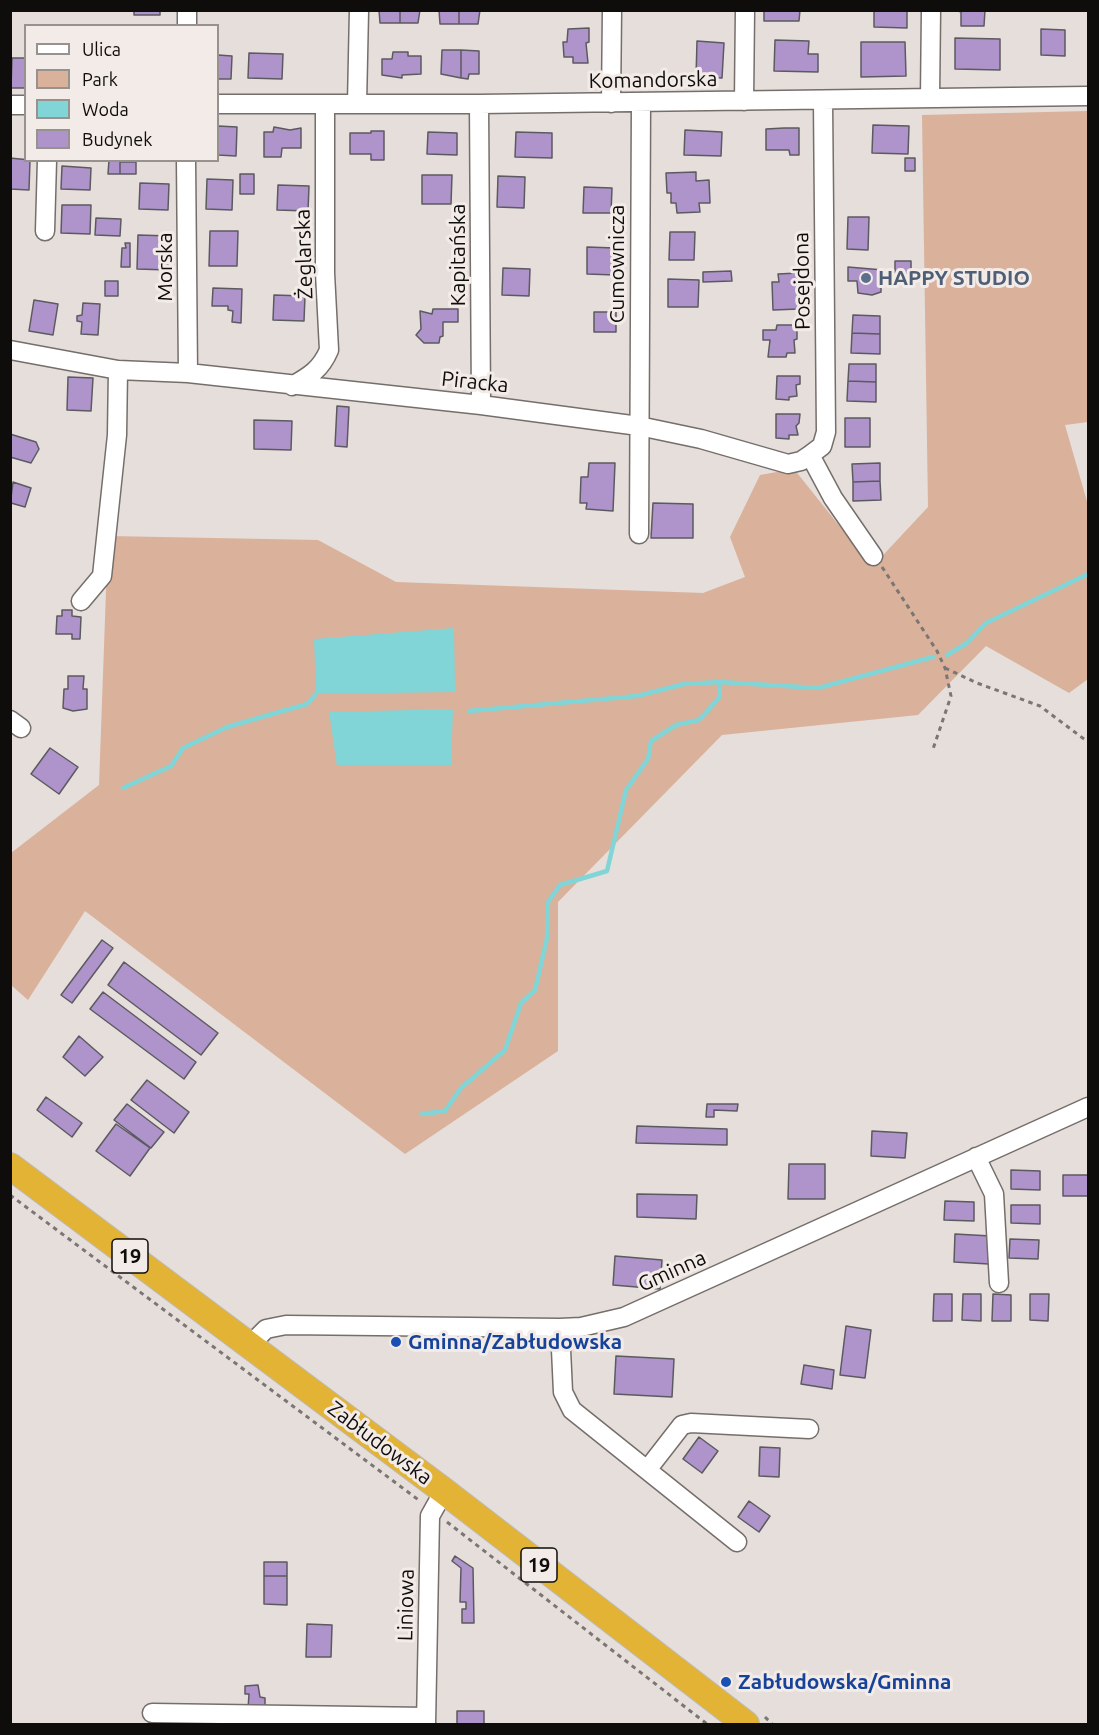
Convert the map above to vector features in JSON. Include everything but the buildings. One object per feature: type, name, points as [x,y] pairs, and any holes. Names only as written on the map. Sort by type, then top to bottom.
[{"type":"highway","name":"Zabłudowska","points":[[10,1166],[249,1346],[438,1500],[746,1725]]},
{"type":"street","points":[[357,104],[358,10]]},
{"type":"street","points":[[611,103],[612,10]]},
{"type":"street","points":[[744,10],[744,101]]},
{"type":"street","points":[[930,98],[931,10]]},
{"type":"street","name":"Komandorska","points":[[219,104],[479,105],[1089,96]]},
{"type":"street","name":"Posejdona","points":[[810,455],[822,446],[826,432],[823,101]]},
{"type":"street","name":"Cumownicza","points":[[639,534],[640,103]]},
{"type":"street","name":"Żeglarska","points":[[292,386],[315,373],[324,362],[329,350],[325,273],[325,104]]},
{"type":"street","name":"Kapitańska","points":[[479,105],[481,405]]},
{"type":"street","points":[[45,231],[46,162]]},
{"type":"street","name":"Morska","points":[[186,162],[188,373]]},
{"type":"street","name":"Piracka","points":[[10,350],[118,370],[188,373],[481,405],[639,426],[756,453],[775,462],[801,461],[810,455]]},
{"type":"street","points":[[81,601],[102,576],[117,435],[118,370]]},
{"type":"street","points":[[810,455],[833,498],[873,556]]},
{"type":"street","name":"Gminna","points":[[249,1346],[266,1329],[286,1325],[560,1328],[591,1325],[624,1317],[1089,1107]]},
{"type":"street","points":[[976,1157],[994,1194],[999,1283]]},
{"type":"street","points":[[560,1328],[563,1392],[572,1410],[737,1542]]},
{"type":"street","points":[[647,1470],[682,1425],[691,1423],[809,1429]]},
{"type":"street","name":"Liniowa","points":[[426,1721],[438,1500]]},
{"type":"street","points":[[152,1713],[426,1721]]},
{"type":"path","points":[[873,556],[901,593],[945,668],[951,696],[933,749]]},
{"type":"path","points":[[945,668],[976,683],[1040,706],[1089,742]]},
{"type":"path","points":[[10,1195],[438,1500],[707,1725]]},
{"type":"green space","points":[[1088,111],[1088,422],[1065,425],[1088,505],[1088,679],[1069,693],[986,646],[918,715],[722,735],[558,902],[558,1051],[405,1154],[85,911],[28,1000],[11,985],[11,853],[99,785],[108,536],[318,540],[396,582],[703,593],[745,577],[730,537],[760,475],[794,469],[872,567],[928,507],[922,115]]},
{"type":"water","points":[[454,628],[455,692],[316,694],[314,639]]},
{"type":"water","points":[[453,709],[451,765],[337,766],[329,712]]},
{"type":"waterway","points":[[947,655],[967,643],[986,623],[1088,574]]},
{"type":"waterway","points":[[469,711],[637,696],[684,684],[720,682],[818,688],[933,657]]},
{"type":"waterway","points":[[422,1114],[445,1111],[461,1088],[505,1050],[521,1003],[535,990],[547,938],[548,902],[560,885],[607,871],[626,790],[648,759],[651,741],[676,725],[699,720],[719,698],[720,682]]},
{"type":"waterway","points":[[123,788],[171,766],[183,748],[227,727],[307,704],[316,694]]},
{"type":"place","name":"HAPPY STUDIO","points":[[866,278]]},
{"type":"place","name":"Gminna/Zabłudowska","points":[[396,1342]]},
{"type":"place","name":"Zabłudowska/Gminna","points":[[726,1682]]}]
